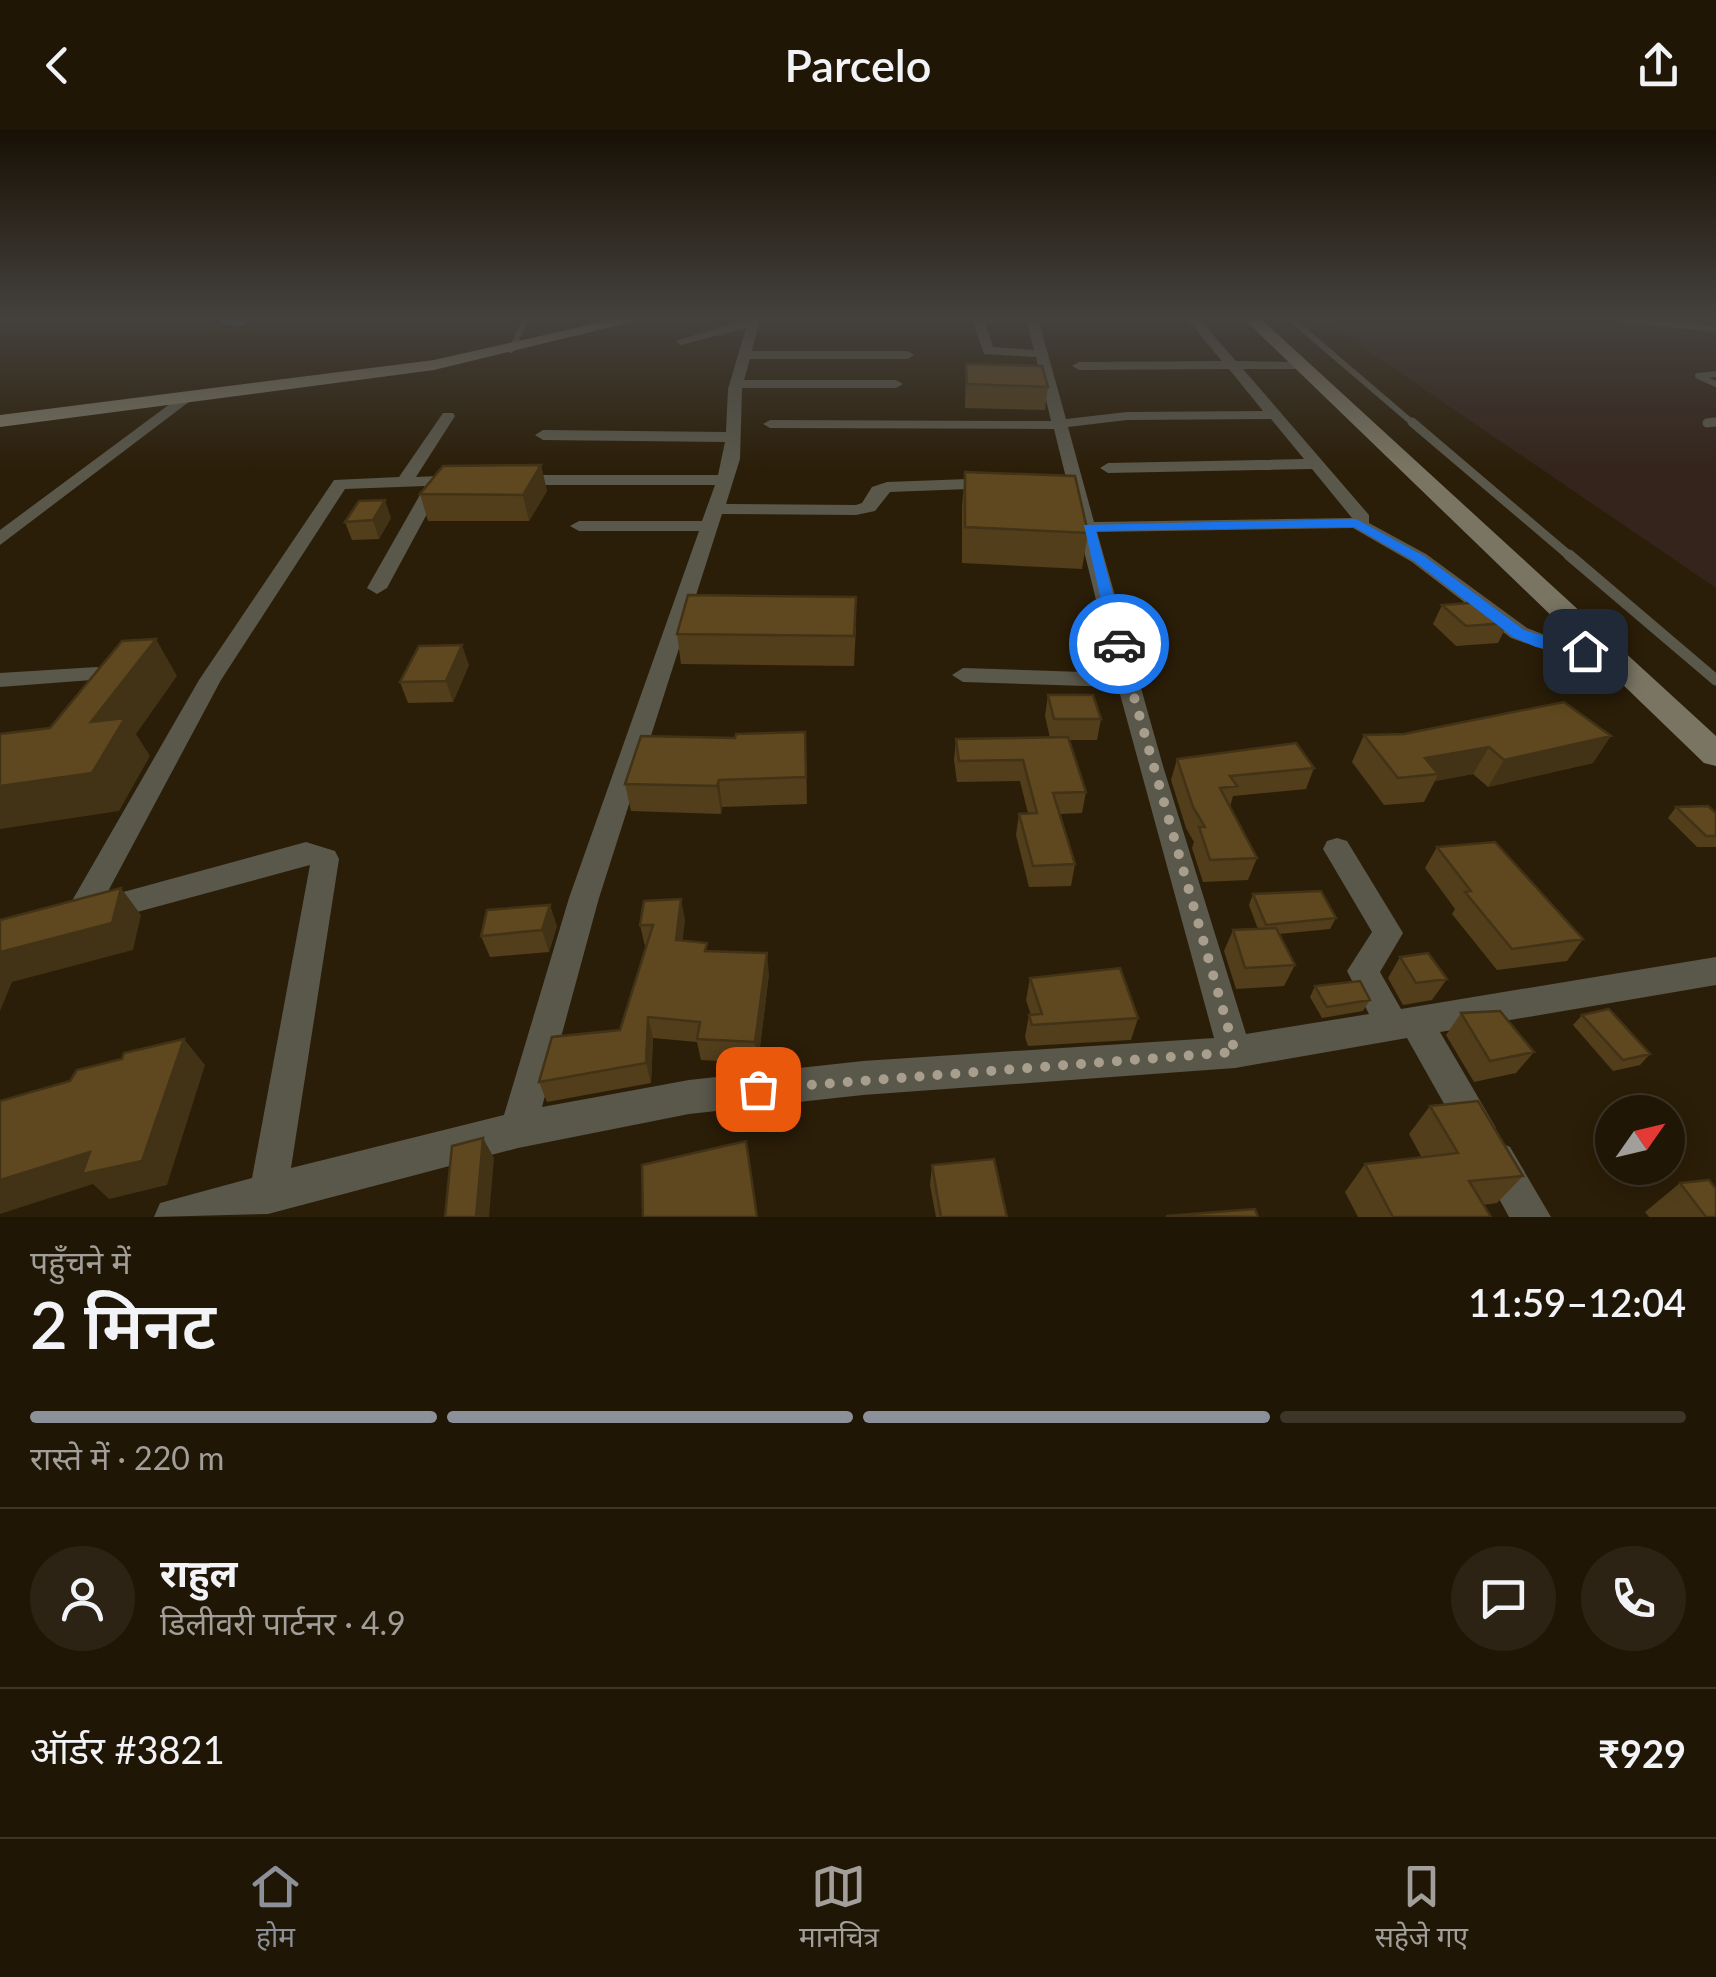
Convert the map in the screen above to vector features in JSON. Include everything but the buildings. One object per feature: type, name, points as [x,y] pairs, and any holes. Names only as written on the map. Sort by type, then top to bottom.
[{"type":"street","points":[[0,421],[395,370]]},
{"type":"street","points":[[518,1130],[584,898],[732,459],[739,370]]},
{"type":"street","points":[[1046,370],[1061,423],[1070,491],[1088,528],[1235,1052]]},
{"type":"street","points":[[1239,370],[1362,516],[1356,523]]},
{"type":"street","points":[[1304,370],[1716,756]]},
{"type":"street","points":[[736,384],[896,384]]},
{"type":"street","points":[[0,539],[191,395]]},
{"type":"street","points":[[770,424],[1034,427],[1127,416],[1277,415]]},
{"type":"street","points":[[405,481],[448,416]]},
{"type":"street","points":[[543,435],[732,437]]},
{"type":"street","points":[[1108,468],[1319,464]]},
{"type":"street","points":[[378,588],[436,480]]},
{"type":"street","points":[[80,916],[210,680],[340,484],[723,480]]},
{"type":"street","points":[[579,526],[856,510],[870,507],[878,491],[887,487],[1009,484]]},
{"type":"street","points":[[1088,528],[1356,523],[1419,558],[1519,633],[1552,646],[1607,654]]},
{"type":"street","points":[[0,680],[96,674]]},
{"type":"street","points":[[963,676],[1128,680]]},
{"type":"street","points":[[1337,849],[1388,933],[1363,971],[1405,1026],[1530,1217]]},
{"type":"street","points":[[48,924],[306,853],[325,860],[268,1195]]},
{"type":"street","points":[[174,1217],[518,1130],[728,1092],[863,1078],[1235,1052],[1716,971]]},
{"type":"lane","points":[[1351,370],[1716,680]]},
{"type":"lane","points":[[1716,374],[1698,376],[1716,384]]},
{"type":"shaded area","points":[[1395,370],[1716,370],[1716,588]]},
{"type":"way so far","points":[[758,1089],[1235,1052],[1150,766],[1119,644]]},
{"type":"route","points":[[1119,644],[1088,528],[1356,523],[1419,558],[1519,633],[1542,644],[1585,651]]}]
